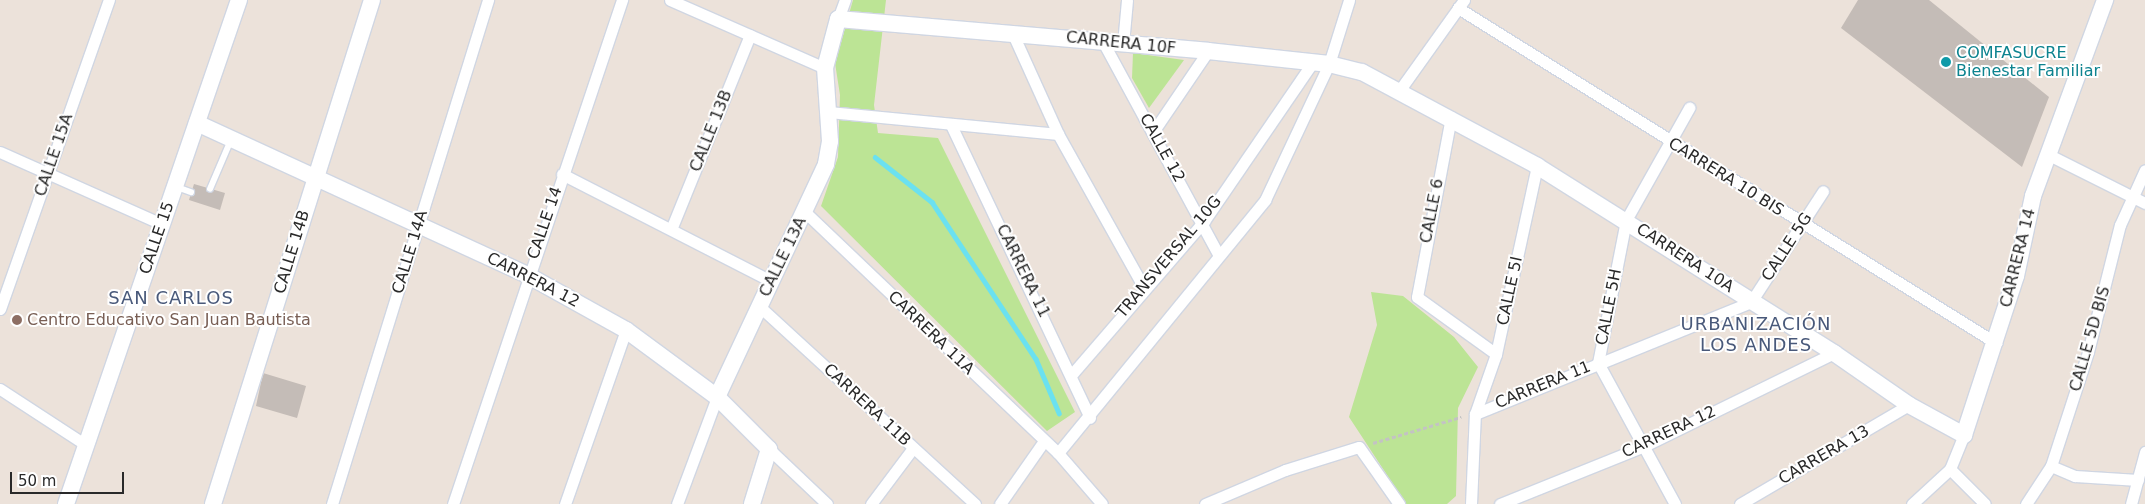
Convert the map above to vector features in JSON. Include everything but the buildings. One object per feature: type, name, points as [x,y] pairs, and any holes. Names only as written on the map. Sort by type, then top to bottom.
[{"type":"street","name":"CALLE 15A","points":[[0,309],[109,0]]},
{"type":"street","name":"CALLE 15","points":[[66,504],[239,0]]},
{"type":"street","name":"CALLE 14B","points":[[213,504],[372,0]]},
{"type":"street","name":"CALLE 14A","points":[[332,504],[488,0]]},
{"type":"street","name":"CALLE 14","points":[[453,504],[527,275],[622,0]]},
{"type":"street","points":[[670,0],[825,68]]},
{"type":"street","name":"CALLE 13A","points":[[677,504],[717,397],[826,164],[829,112],[825,68],[845,0]]},
{"type":"street","points":[[1123,44],[1127,0]]},
{"type":"street","points":[[1058,453],[1090,418],[1265,200],[1329,64],[1349,0]]},
{"type":"street","name":"CARRERA 14","points":[[1912,504],[1950,469],[1964,435],[1996,343],[2033,196],[2105,0]]},
{"type":"street","points":[[1399,91],[1461,4]]},
{"type":"street","name":"CARRERA 10 BIS","points":[[1461,4],[1667,141],[1996,343]]},
{"type":"street","name":"CARRERA 10F","points":[[838,19],[1012,32],[1329,64],[1362,72],[1399,91]]},
{"type":"street","points":[[1012,32],[1058,134],[1144,288]]},
{"type":"street","name":"CALLE 13B","points":[[672,227],[750,35]]},
{"type":"street","name":"CALLE 12","points":[[1103,42],[1204,221],[1219,256]]},
{"type":"street","points":[[1153,132],[1208,51]]},
{"type":"street","name":"TRANSVERSAL 10G","points":[[1073,373],[1144,288],[1204,221],[1312,63]]},
{"type":"street","name":"CARRERA 10A","points":[[1399,91],[1451,117],[1626,220],[1751,302],[1834,353],[1909,405],[1964,435]]},
{"type":"street","name":"CALLE 5H","points":[[1675,504],[1598,363],[1626,220],[1667,141],[1689,108]]},
{"type":"street","points":[[829,112],[1058,134]]},
{"type":"street","name":"CALLE 6","points":[[1451,117],[1416,297],[1420,304],[1496,354]]},
{"type":"street","name":"CARRERA 12","points":[[197,123],[527,275],[626,330],[717,397],[827,504]]},
{"type":"street","name":"CARRERA 11","points":[[952,125],[1073,373],[1090,418]]},
{"type":"street","points":[[0,152],[162,224]]},
{"type":"street","points":[[2049,156],[2145,203]]},
{"type":"street","name":"CALLE 5I","points":[[1474,414],[1496,354],[1537,166]]},
{"type":"street","name":"CALLE 5D BIS","points":[[2026,504],[2051,466],[2088,352],[2120,225],[2145,170]]},
{"type":"street","points":[[562,174],[672,227],[771,281]]},
{"type":"street","name":"CALLE 5G","points":[[1751,302],[1823,192]]},
{"type":"street","name":"CARRERA 11A","points":[[805,212],[1058,453],[1102,504]]},
{"type":"street","name":"CARRERA 11","points":[[1474,414],[1751,302]]},
{"type":"street","name":"CARRERA 11B","points":[[759,306],[975,504]]},
{"type":"street","points":[[565,504],[626,330]]},
{"type":"street","name":"CARRERA 12","points":[[1500,504],[1644,446],[1834,353]]},
{"type":"street","points":[[0,389],[86,445]]},
{"type":"street","name":"CARRERA 13","points":[[1740,504],[1909,405]]},
{"type":"street","points":[[1471,504],[1474,414]]},
{"type":"street","points":[[1000,504],[1044,441]]},
{"type":"street","points":[[1205,504],[1284,470],[1359,447],[1399,504]]},
{"type":"street","points":[[871,504],[913,448]]},
{"type":"street","points":[[752,504],[769,449]]},
{"type":"street","points":[[2131,504],[2145,452]]},
{"type":"street","points":[[2051,466],[2076,476],[2138,480]]},
{"type":"street","points":[[1950,469],[1985,504]]},
{"type":"lane","points":[[210,189],[231,139]]},
{"type":"lane","points":[[175,186],[192,192]]},
{"type":"path","points":[[1359,447],[1474,414]]},
{"type":"green space","points":[[853,0],[886,0],[874,105],[878,133],[938,138],[1075,412],[1047,431],[821,206],[838,157],[840,95],[835,63]]},
{"type":"green space","points":[[1133,53],[1184,60],[1149,108],[1132,78]]},
{"type":"green space","points":[[1371,292],[1403,296],[1454,337],[1478,367],[1458,408],[1456,496],[1447,504],[1406,504],[1349,417],[1377,325]]},
{"type":"waterway","points":[[875,157],[932,202],[1036,359],[1059,413]]},
{"type":"place","name":"COMFASUCRE Bienestar Familiar","points":[[1946,62]]},
{"type":"place","name":"Centro Educativo San Juan Bautista","points":[[17,320]]},
{"type":"district","name":"SAN CARLOS","points":[[171,298]]},
{"type":"district","name":"URBANIZACIÓN LOS ANDES","points":[[1756,335]]}]
